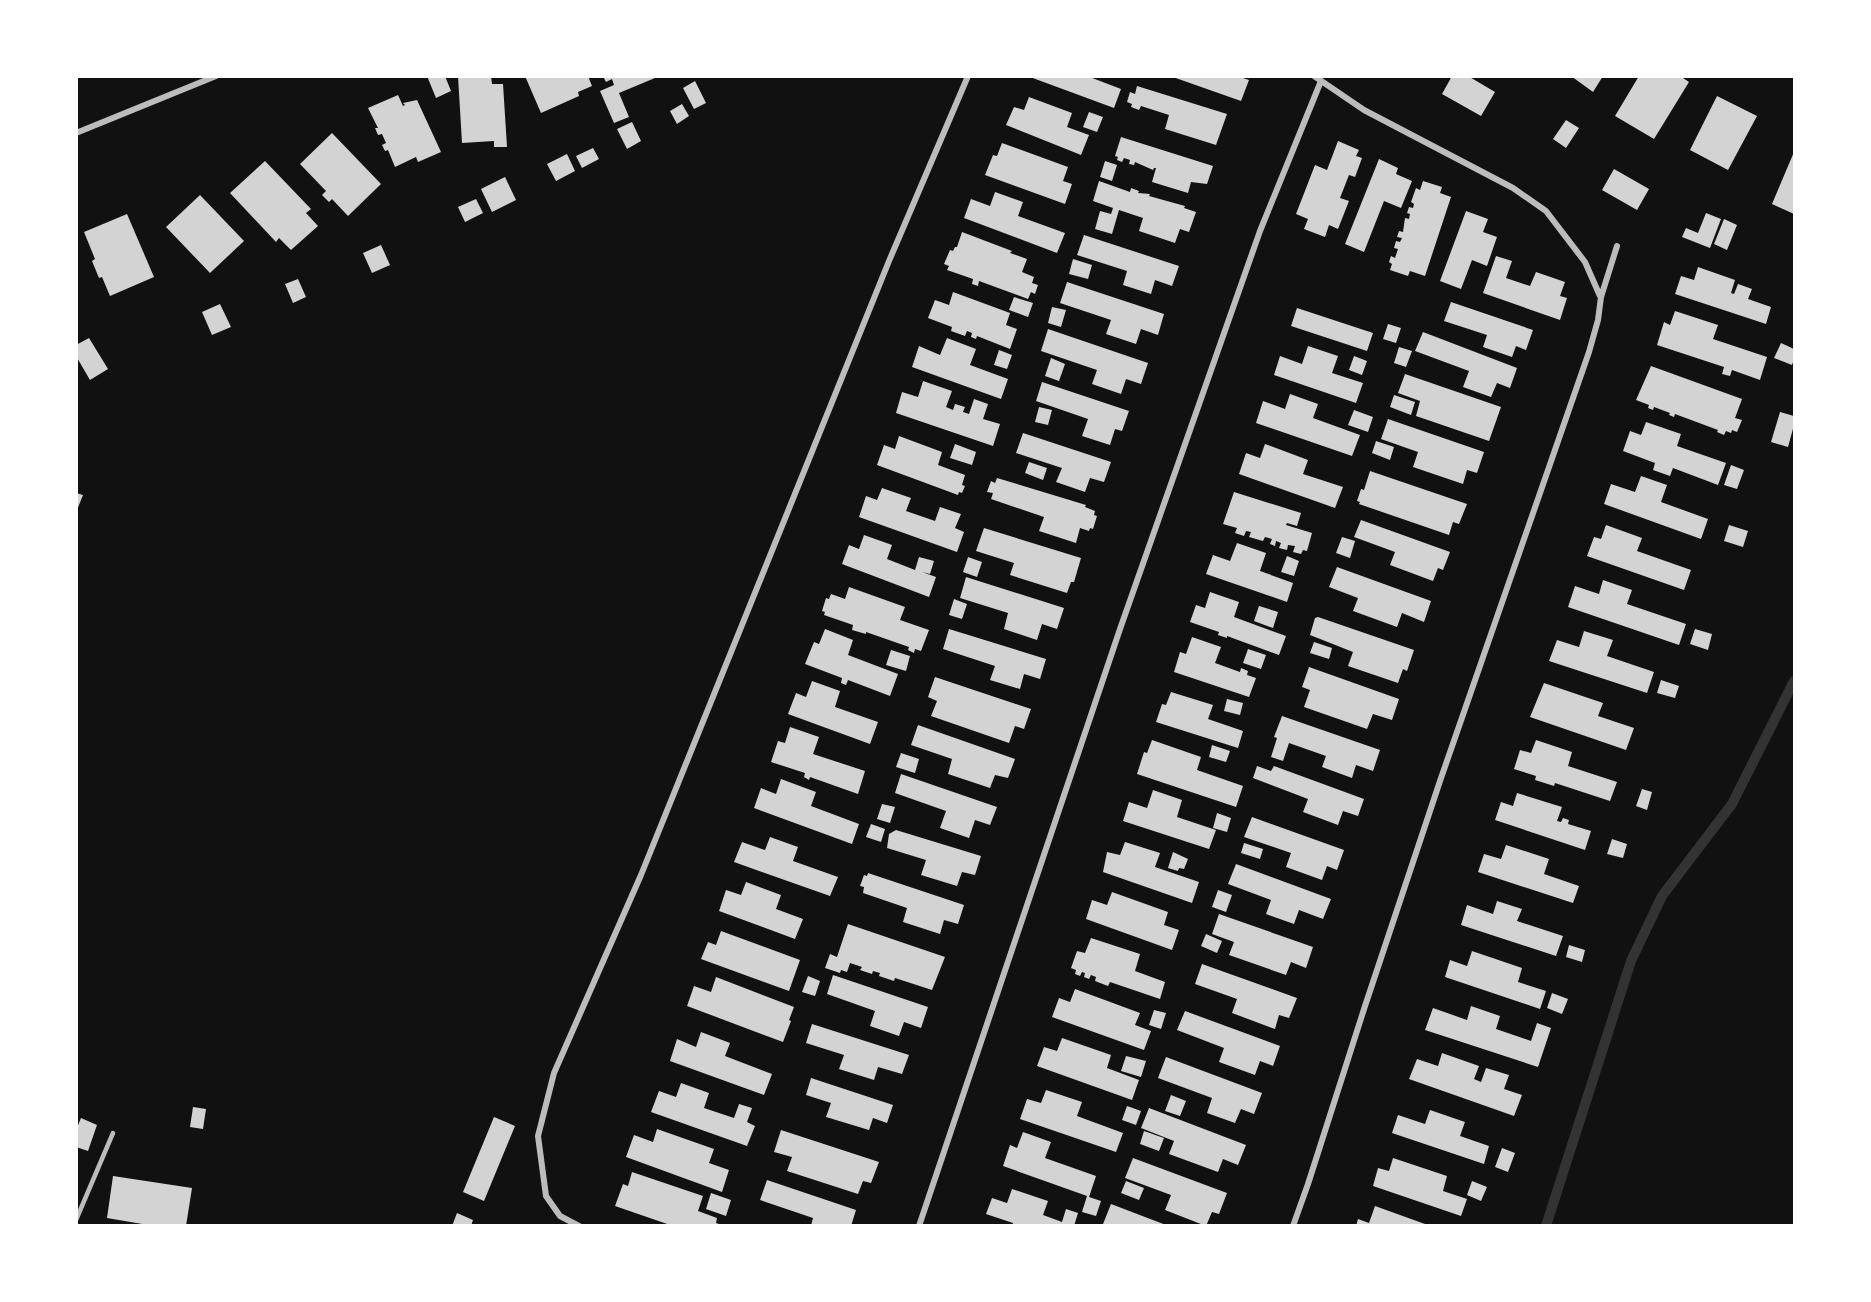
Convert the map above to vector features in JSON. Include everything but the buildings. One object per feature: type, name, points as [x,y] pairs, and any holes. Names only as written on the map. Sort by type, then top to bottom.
[{"type":"street","points":[[76,133],[216,76]]},
{"type":"street","points":[[579,1226],[560,1216],[546,1196],[544,1187],[538,1136],[554,1073],[645,865],[884,272],[968,76]]},
{"type":"street","points":[[1314,76],[1364,110],[1513,188],[1546,211],[1585,262],[1601,297]]},
{"type":"street","points":[[919,1226],[1120,629],[1224,332],[1260,231],[1320,81]]},
{"type":"street","points":[[1293,1226],[1444,770],[1589,352],[1598,320],[1601,297],[1617,246]]},
{"type":"lane","points":[[76,1220],[113,1133]]},
{"type":"waterway","points":[[1546,1226],[1631,961],[1662,896],[1732,804],[1794,681]]}]
